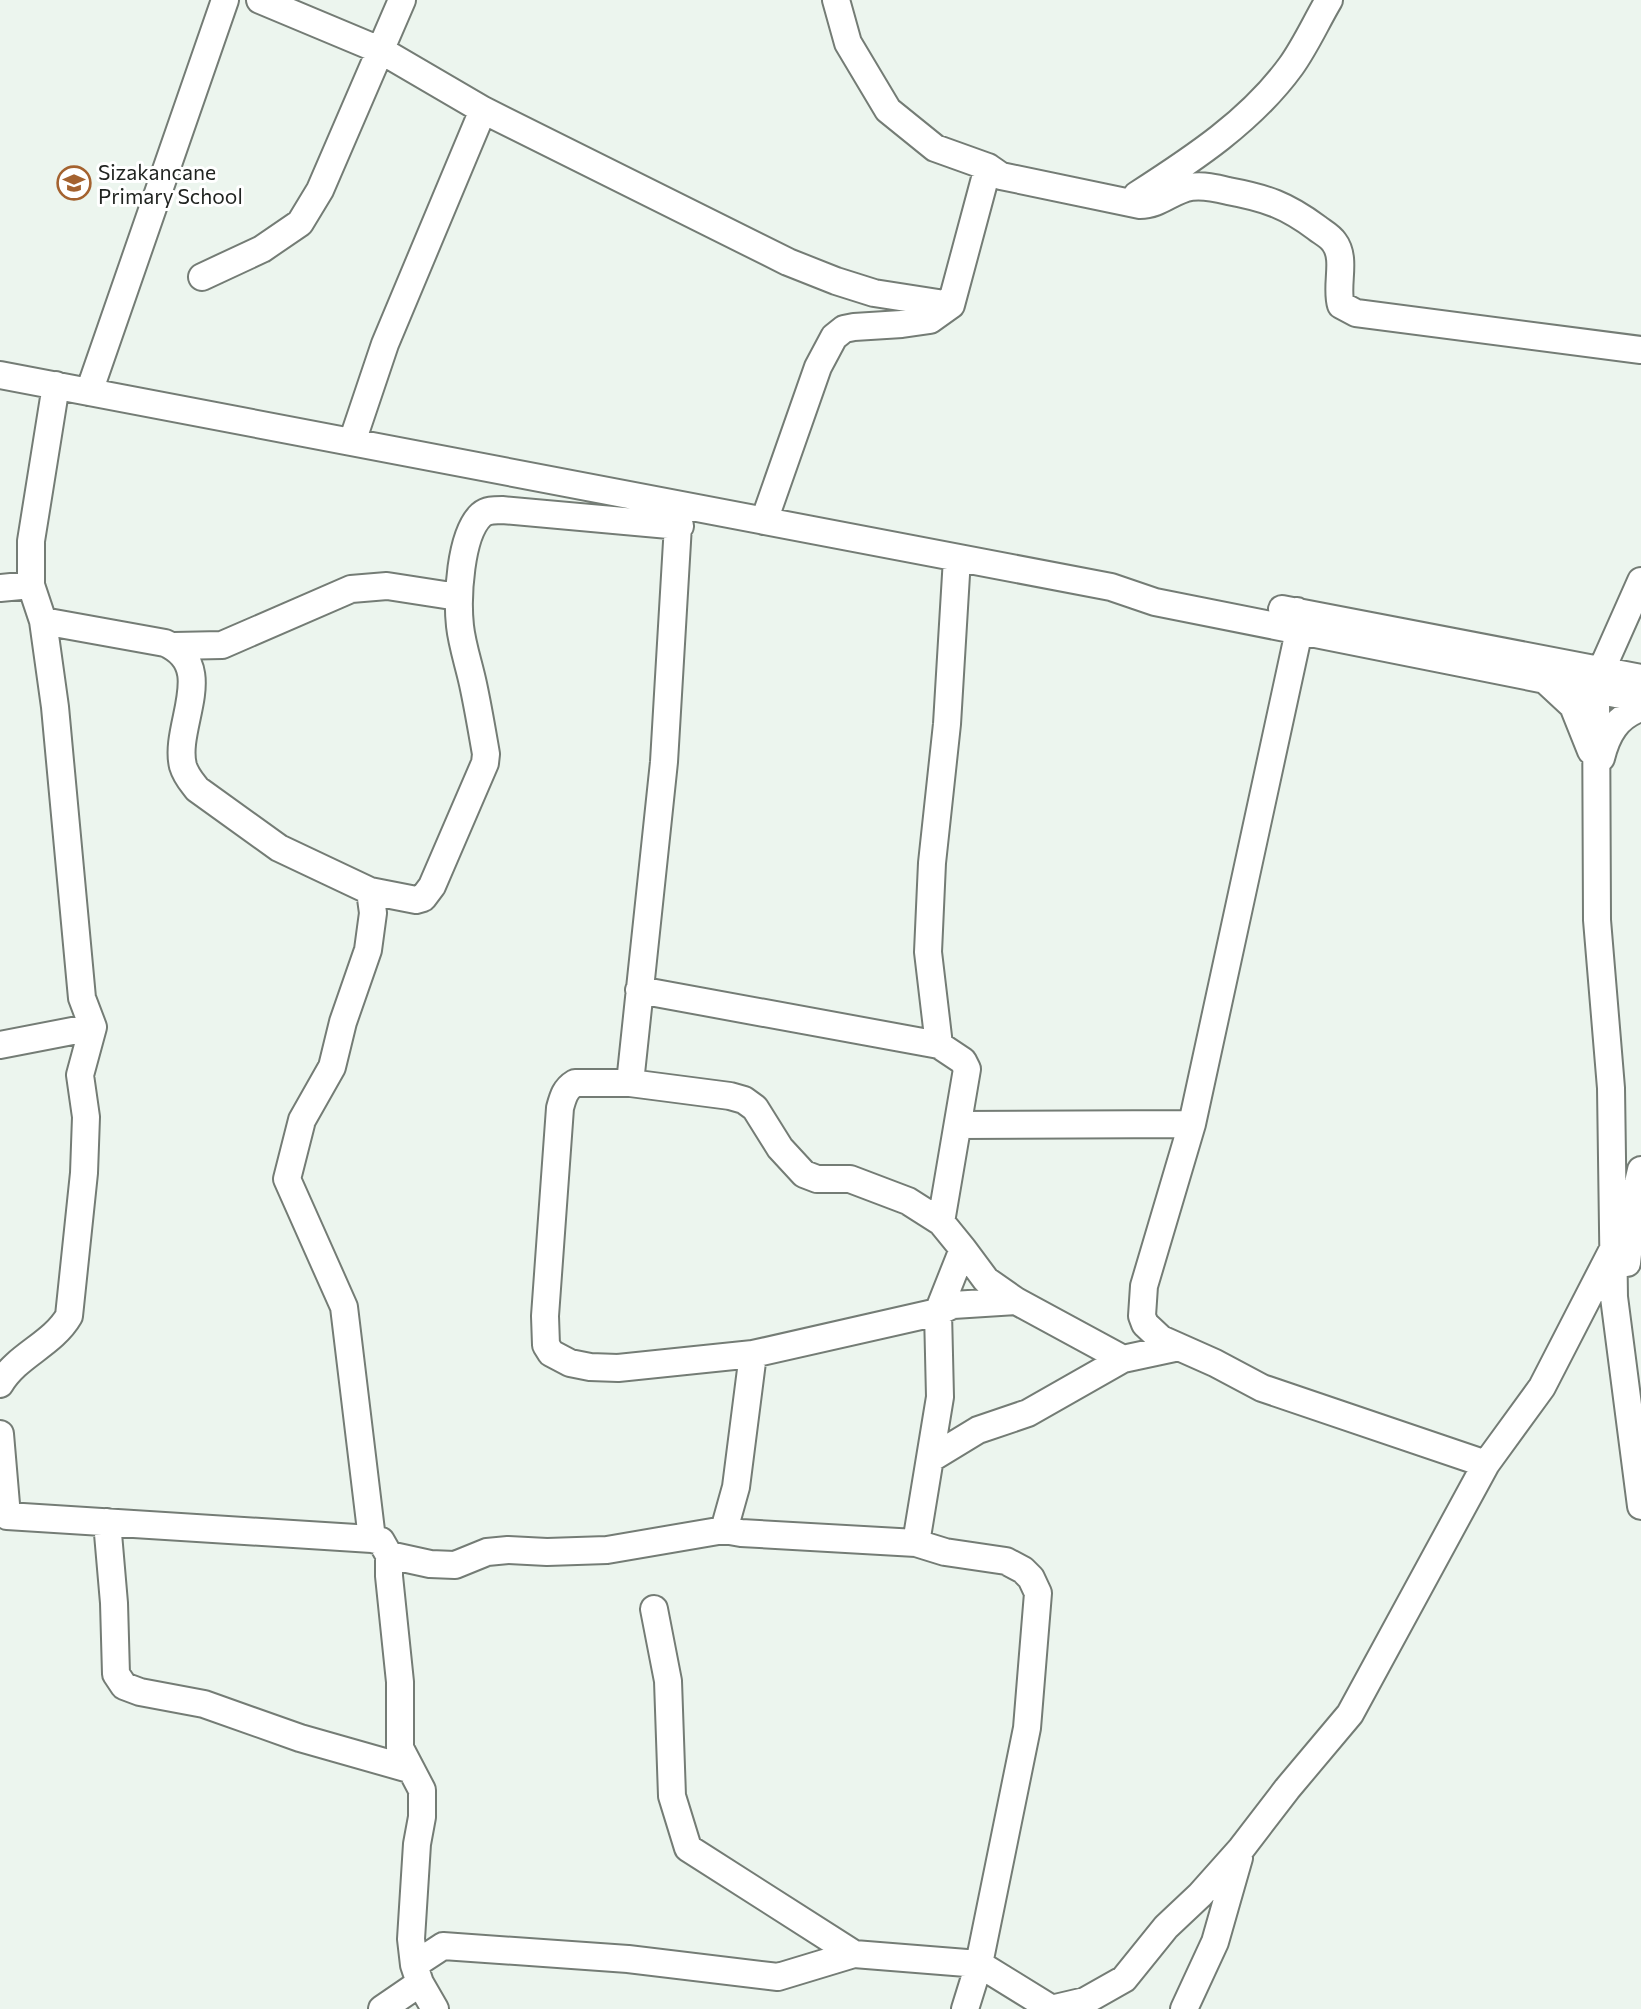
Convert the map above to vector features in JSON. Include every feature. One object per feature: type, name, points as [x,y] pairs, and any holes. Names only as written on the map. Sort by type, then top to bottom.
[{"type":"street","points":[[89,392],[225,0]]},
{"type":"street","points":[[260,0],[382,51],[483,110],[809,271],[874,293],[951,305]]},
{"type":"street","points":[[202,277],[262,249],[300,223],[320,190],[402,0]]},
{"type":"street","points":[[836,0],[848,43],[888,110],[935,148],[988,167],[1001,176],[1126,203],[1148,205],[1191,186],[1219,189],[1276,202],[1293,211],[1334,242],[1340,265],[1338,295],[1341,305],[1347,310],[1379,317],[1641,349]]},
{"type":"street","points":[[1126,203],[1202,152],[1263,100],[1292,65],[1329,0]]},
{"type":"street","points":[[352,442],[386,344],[483,110]]},
{"type":"street","points":[[764,521],[818,367],[834,337],[844,329],[854,327],[930,320],[951,305],[988,167]]},
{"type":"street","points":[[0,375],[352,442],[679,516]]},
{"type":"street","points":[[0,1384],[19,1360],[61,1329],[69,1316],[84,1173],[86,1117],[80,1075],[93,1027],[82,998],[55,707],[43,621],[32,586],[31,541],[56,385]]},
{"type":"street","points":[[174,646],[187,660],[191,673],[192,688],[181,753],[187,777],[197,789],[279,848],[370,891],[416,900],[423,898],[432,886],[483,769],[485,746],[460,628],[458,597],[466,546],[471,532],[481,515],[491,510],[764,521],[1111,587],[1154,602],[1298,621],[1599,681],[1641,699]]},
{"type":"street","points":[[630,1083],[664,762],[679,516]]},
{"type":"street","points":[[939,1045],[928,952],[936,814],[947,724],[957,558]]},
{"type":"street","points":[[1641,581],[1599,681],[1597,769],[1597,920],[1611,1088],[1614,1297],[1635,1411],[1641,1506]]},
{"type":"street","points":[[0,588],[32,586]]},
{"type":"street","points":[[43,621],[174,646],[222,645],[351,589],[387,586],[458,597]]},
{"type":"street","points":[[1298,621],[1545,680],[1599,681],[1641,678]]},
{"type":"street","points":[[1298,621],[1192,1124],[1144,1286],[1141,1307],[1145,1324],[1150,1331],[1262,1388],[1486,1464]]},
{"type":"street","points":[[1545,680],[1573,706],[1597,769]]},
{"type":"street","points":[[1597,769],[1605,741],[1613,727],[1621,718],[1641,708]]},
{"type":"street","points":[[370,891],[373,913],[368,950],[343,1022],[332,1067],[302,1120],[287,1179],[344,1307],[381,1547],[389,1576],[400,1682],[400,1748],[422,1790],[411,1939],[417,1974],[435,2009]]},
{"type":"street","points":[[639,990],[939,1045],[963,1061],[967,1069],[941,1222]]},
{"type":"street","points":[[0,1045],[93,1027]]},
{"type":"street","points":[[1016,1301],[953,1305],[937,1312],[753,1354],[618,1368],[590,1367],[560,1359],[551,1353],[546,1345],[545,1316],[563,1095],[568,1087],[583,1081],[630,1083],[744,1100],[755,1108],[780,1149],[804,1174],[817,1179],[850,1179],[908,1201],[941,1222],[986,1280],[1016,1301],[1123,1359]]},
{"type":"street","points":[[958,1125],[1192,1124]]},
{"type":"street","points":[[1614,1297],[1626,1268],[1634,1200],[1641,1170]]},
{"type":"street","points":[[382,2009],[443,1946],[628,1959],[778,1977],[854,1954],[979,1964],[1052,2009],[1085,2001],[1124,1979],[1166,1927],[1200,1895],[1241,1849],[1350,1714],[1486,1464],[1542,1387],[1613,1249]]},
{"type":"street","points":[[916,1543],[940,1397],[937,1312],[963,1250]]},
{"type":"street","points":[[932,1458],[978,1430],[1028,1413],[1123,1359],[1179,1348]]},
{"type":"street","points":[[724,1530],[736,1487],[753,1354]]},
{"type":"street","points":[[0,1434],[4,1516],[107,1522],[381,1547],[430,1564],[455,1565],[487,1552],[509,1550],[607,1550],[724,1530],[916,1543],[945,1552],[1006,1561],[1023,1570],[1031,1578],[1038,1593],[1027,1728],[979,1964],[965,2009]]},
{"type":"street","points":[[107,1522],[114,1603],[116,1674],[124,1686],[140,1692],[204,1704],[300,1738],[409,1769]]},
{"type":"street","points":[[654,1609],[668,1681],[672,1796],[688,1848],[854,1954]]},
{"type":"street","points":[[1184,2009],[1215,1941],[1241,1849]]},
{"type":"place","name":"Sizakancane Primary School","points":[[74,183]]}]
